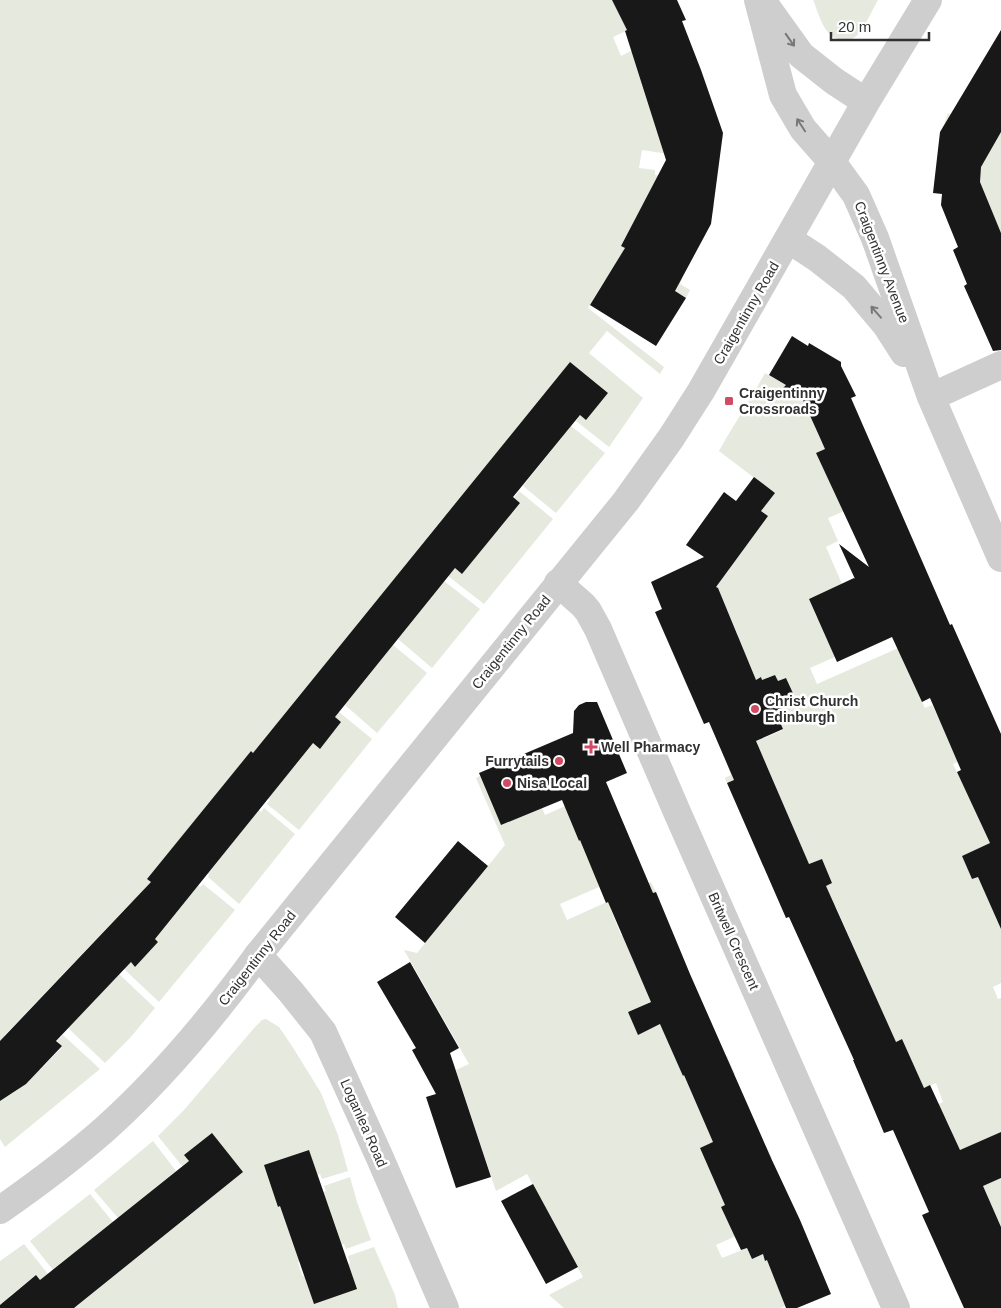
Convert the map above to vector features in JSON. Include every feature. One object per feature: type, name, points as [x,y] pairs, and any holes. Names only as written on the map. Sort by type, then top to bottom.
[{"type":"street","name":"Craigentinny Avenue","points":[[760,0],[801,55],[834,81],[866,102]]},
{"type":"street","name":"Craigentinny Avenue","points":[[760,0],[783,95],[803,129],[832,162],[856,195],[875,238],[931,397],[1001,558]]},
{"type":"street","name":"Craigentinny Road","points":[[0,1210],[73,1156],[106,1128],[183,1051],[258,955],[626,501],[701,391],[866,102],[928,0]]},
{"type":"street","name":"Craigentinny Avenue","points":[[788,239],[817,258],[854,287],[886,324],[931,397]]},
{"type":"street","points":[[931,397],[1001,365]]},
{"type":"street","name":"Britwell Crescent","points":[[558,583],[583,605],[598,629],[673,804],[896,1308]]},
{"type":"street","name":"Loganlea Road","points":[[258,955],[323,1032],[445,1308]]},
{"type":"shaded area","points":[[0,0],[612,0],[641,24],[613,37],[621,56],[633,50],[657,131],[718,118],[723,138],[699,138],[669,154],[642,150],[639,168],[655,170],[655,175],[666,176],[714,204],[713,213],[689,209],[681,224],[643,204],[621,246],[682,278],[680,284],[690,290],[686,298],[630,297],[605,280],[588,308],[664,367],[660,374],[607,331],[589,353],[643,398],[609,447],[576,421],[580,415],[586,419],[608,393],[570,362],[460,498],[498,530],[520,503],[514,498],[519,491],[553,519],[484,604],[448,576],[455,568],[462,574],[482,548],[444,517],[282,718],[320,749],[341,722],[335,717],[339,712],[372,739],[299,830],[267,804],[270,800],[258,756],[251,751],[147,879],[198,885],[200,887],[203,884],[235,910],[159,1002],[124,969],[131,962],[135,967],[158,942],[124,910],[4,1036],[40,1070],[62,1047],[57,1041],[63,1035],[100,1069],[5,1147],[0,1139],[0,1101],[19,1089],[0,1061]]},
{"type":"shaded area","points":[[813,0],[878,0],[858,34],[849,40],[845,40],[838,39],[827,32]]},
{"type":"shaded area","points":[[948,113],[995,141],[1001,132],[1001,233],[990,208],[949,226],[941,202],[965,200],[940,136]]},
{"type":"shaded area","points":[[765,373],[786,385],[784,389],[819,409],[815,427],[822,443],[832,439],[834,445],[816,453],[825,472],[861,504],[828,518],[838,541],[826,547],[842,584],[809,599],[817,618],[838,609],[837,656],[810,668],[817,684],[921,638],[903,661],[925,708],[932,705],[937,715],[972,755],[953,764],[975,809],[1001,813],[980,822],[990,843],[962,856],[972,879],[1001,866],[992,908],[1001,929],[1001,983],[993,987],[998,999],[1001,998],[1001,1132],[960,1150],[946,1119],[902,1138],[932,1107],[943,1102],[936,1083],[924,1088],[902,1039],[879,1049],[885,1018],[836,907],[806,895],[832,883],[822,859],[809,864],[767,766],[727,783],[725,778],[731,775],[724,755],[783,730],[775,711],[796,702],[784,696],[775,675],[762,680],[761,677],[734,694],[698,710],[682,674],[738,635],[720,594],[700,580],[720,580],[768,516],[743,497],[774,493],[719,451]]},
{"type":"shaded area","points":[[571,426],[605,453],[556,513],[523,486]]},
{"type":"shaded area","points":[[444,581],[480,609],[432,668],[398,639]]},
{"type":"shaded area","points":[[393,645],[427,673],[377,733],[345,705]]},
{"type":"shaded area","points":[[480,776],[501,825],[542,808],[545,815],[608,787],[613,799],[569,817],[579,841],[584,839],[599,887],[560,904],[567,920],[651,882],[656,892],[611,910],[621,935],[626,933],[633,961],[643,983],[686,966],[693,982],[628,1012],[638,1034],[664,1023],[683,1076],[727,1056],[735,1074],[692,1093],[716,1141],[700,1148],[710,1171],[766,1146],[772,1158],[732,1176],[736,1200],[721,1207],[749,1230],[716,1245],[722,1258],[747,1248],[752,1259],[763,1254],[765,1261],[770,1259],[785,1306],[781,1308],[564,1308],[549,1295],[583,1277],[527,1174],[496,1191],[456,1070],[469,1064],[404,950],[417,953],[505,845],[476,778]]},
{"type":"shaded area","points":[[264,808],[295,834],[239,904],[208,877],[208,874],[258,810],[261,812]]},
{"type":"shaded area","points":[[119,974],[155,1008],[130,1038],[105,1063],[68,1028]]},
{"type":"shaded area","points":[[266,1019],[279,1027],[321,1093],[338,1135],[348,1171],[322,1179],[320,1174],[317,1175],[309,1150],[266,1165],[278,1207],[281,1206],[300,1262],[298,1262],[302,1276],[348,1264],[350,1263],[348,1256],[374,1247],[395,1295],[398,1308],[74,1308],[243,1172],[185,1156],[189,1161],[182,1166],[158,1136],[184,1110],[255,1027],[262,1020]]},
{"type":"shaded area","points":[[153,1141],[176,1171],[118,1218],[94,1190]]},
{"type":"shaded area","points":[[350,1177],[371,1240],[346,1249],[344,1244],[341,1245],[323,1192],[326,1191],[324,1186]]},
{"type":"shaded area","points":[[1001,1178],[1001,1227],[995,1214],[963,1195]]},
{"type":"shaded area","points":[[90,1194],[113,1222],[53,1270],[30,1241]]},
{"type":"shaded area","points":[[24,1244],[48,1274],[40,1280],[36,1275],[11,1295],[0,1308],[0,1261]]},
{"type":"building","points":[[612,0],[677,0],[686,20],[682,21],[723,133],[711,224],[675,291],[686,298],[656,346],[590,305],[625,248],[621,246],[666,160],[625,31],[627,30]]},
{"type":"building","points":[[1001,30],[1001,132],[981,167],[980,182],[1001,233],[1001,350],[993,351],[964,286],[967,284],[953,250],[958,247],[941,205],[942,194],[933,193],[940,132]]},
{"type":"building","points":[[792,336],[808,346],[809,343],[841,362],[841,366],[856,396],[851,398],[950,625],[952,624],[1001,734],[1001,929],[978,877],[972,879],[962,856],[990,843],[957,772],[961,770],[930,698],[922,702],[892,637],[837,662],[809,599],[855,579],[839,544],[869,567],[816,453],[825,449],[803,400],[783,388],[786,385],[769,375]]},
{"type":"building","points":[[570,362],[608,393],[586,420],[580,415],[513,497],[520,503],[462,574],[455,568],[335,717],[341,722],[320,749],[313,743],[155,939],[158,942],[135,967],[131,962],[56,1041],[62,1046],[26,1084],[0,1101],[0,1041],[151,882],[147,879],[251,751],[253,753]]},
{"type":"building","points":[[754,477],[775,493],[761,511],[768,516],[716,587],[756,680],[761,677],[762,680],[775,675],[778,681],[786,678],[797,702],[775,711],[783,729],[756,741],[809,864],[822,859],[832,883],[826,886],[896,1042],[902,1039],[924,1088],[930,1085],[960,1150],[1001,1132],[1001,1178],[983,1186],[1001,1227],[1001,1308],[964,1308],[922,1215],[929,1212],[893,1130],[884,1133],[854,1060],[789,917],[786,918],[727,783],[734,780],[709,722],[704,724],[655,612],[662,609],[651,582],[704,557],[686,545],[724,492],[736,501]]},
{"type":"building","points":[[586,702],[597,702],[627,773],[606,782],[653,893],[656,892],[690,974],[831,1294],[797,1308],[786,1308],[763,1254],[752,1259],[747,1248],[741,1250],[721,1207],[725,1205],[700,1148],[713,1142],[660,1024],[638,1035],[628,1012],[651,1002],[562,800],[501,825],[479,773],[573,733],[574,711],[579,705]]},
{"type":"building","points":[[458,841],[488,866],[425,943],[395,917]]},
{"type":"building","points":[[410,962],[459,1048],[450,1053],[491,1177],[456,1188],[426,1097],[436,1094],[412,1050],[416,1048],[377,982]]},
{"type":"building","points":[[212,1133],[243,1172],[74,1308],[0,1308],[0,1305],[36,1275],[40,1280],[189,1161],[184,1155]]},
{"type":"building","points":[[309,1150],[357,1289],[314,1304],[264,1165]]},
{"type":"building","points":[[533,1184],[578,1267],[546,1284],[501,1201]]},
{"type":"place","name":"Craigentinny Crossroads","points":[[729,401]]},
{"type":"place","name":"Christ Church Edinburgh","points":[[755,709]]},
{"type":"place","name":"Well Pharmacy","points":[[591,747]]},
{"type":"place","name":"Furrytails","points":[[559,761]]},
{"type":"place","name":"Nisa Local","points":[[507,783]]}]
